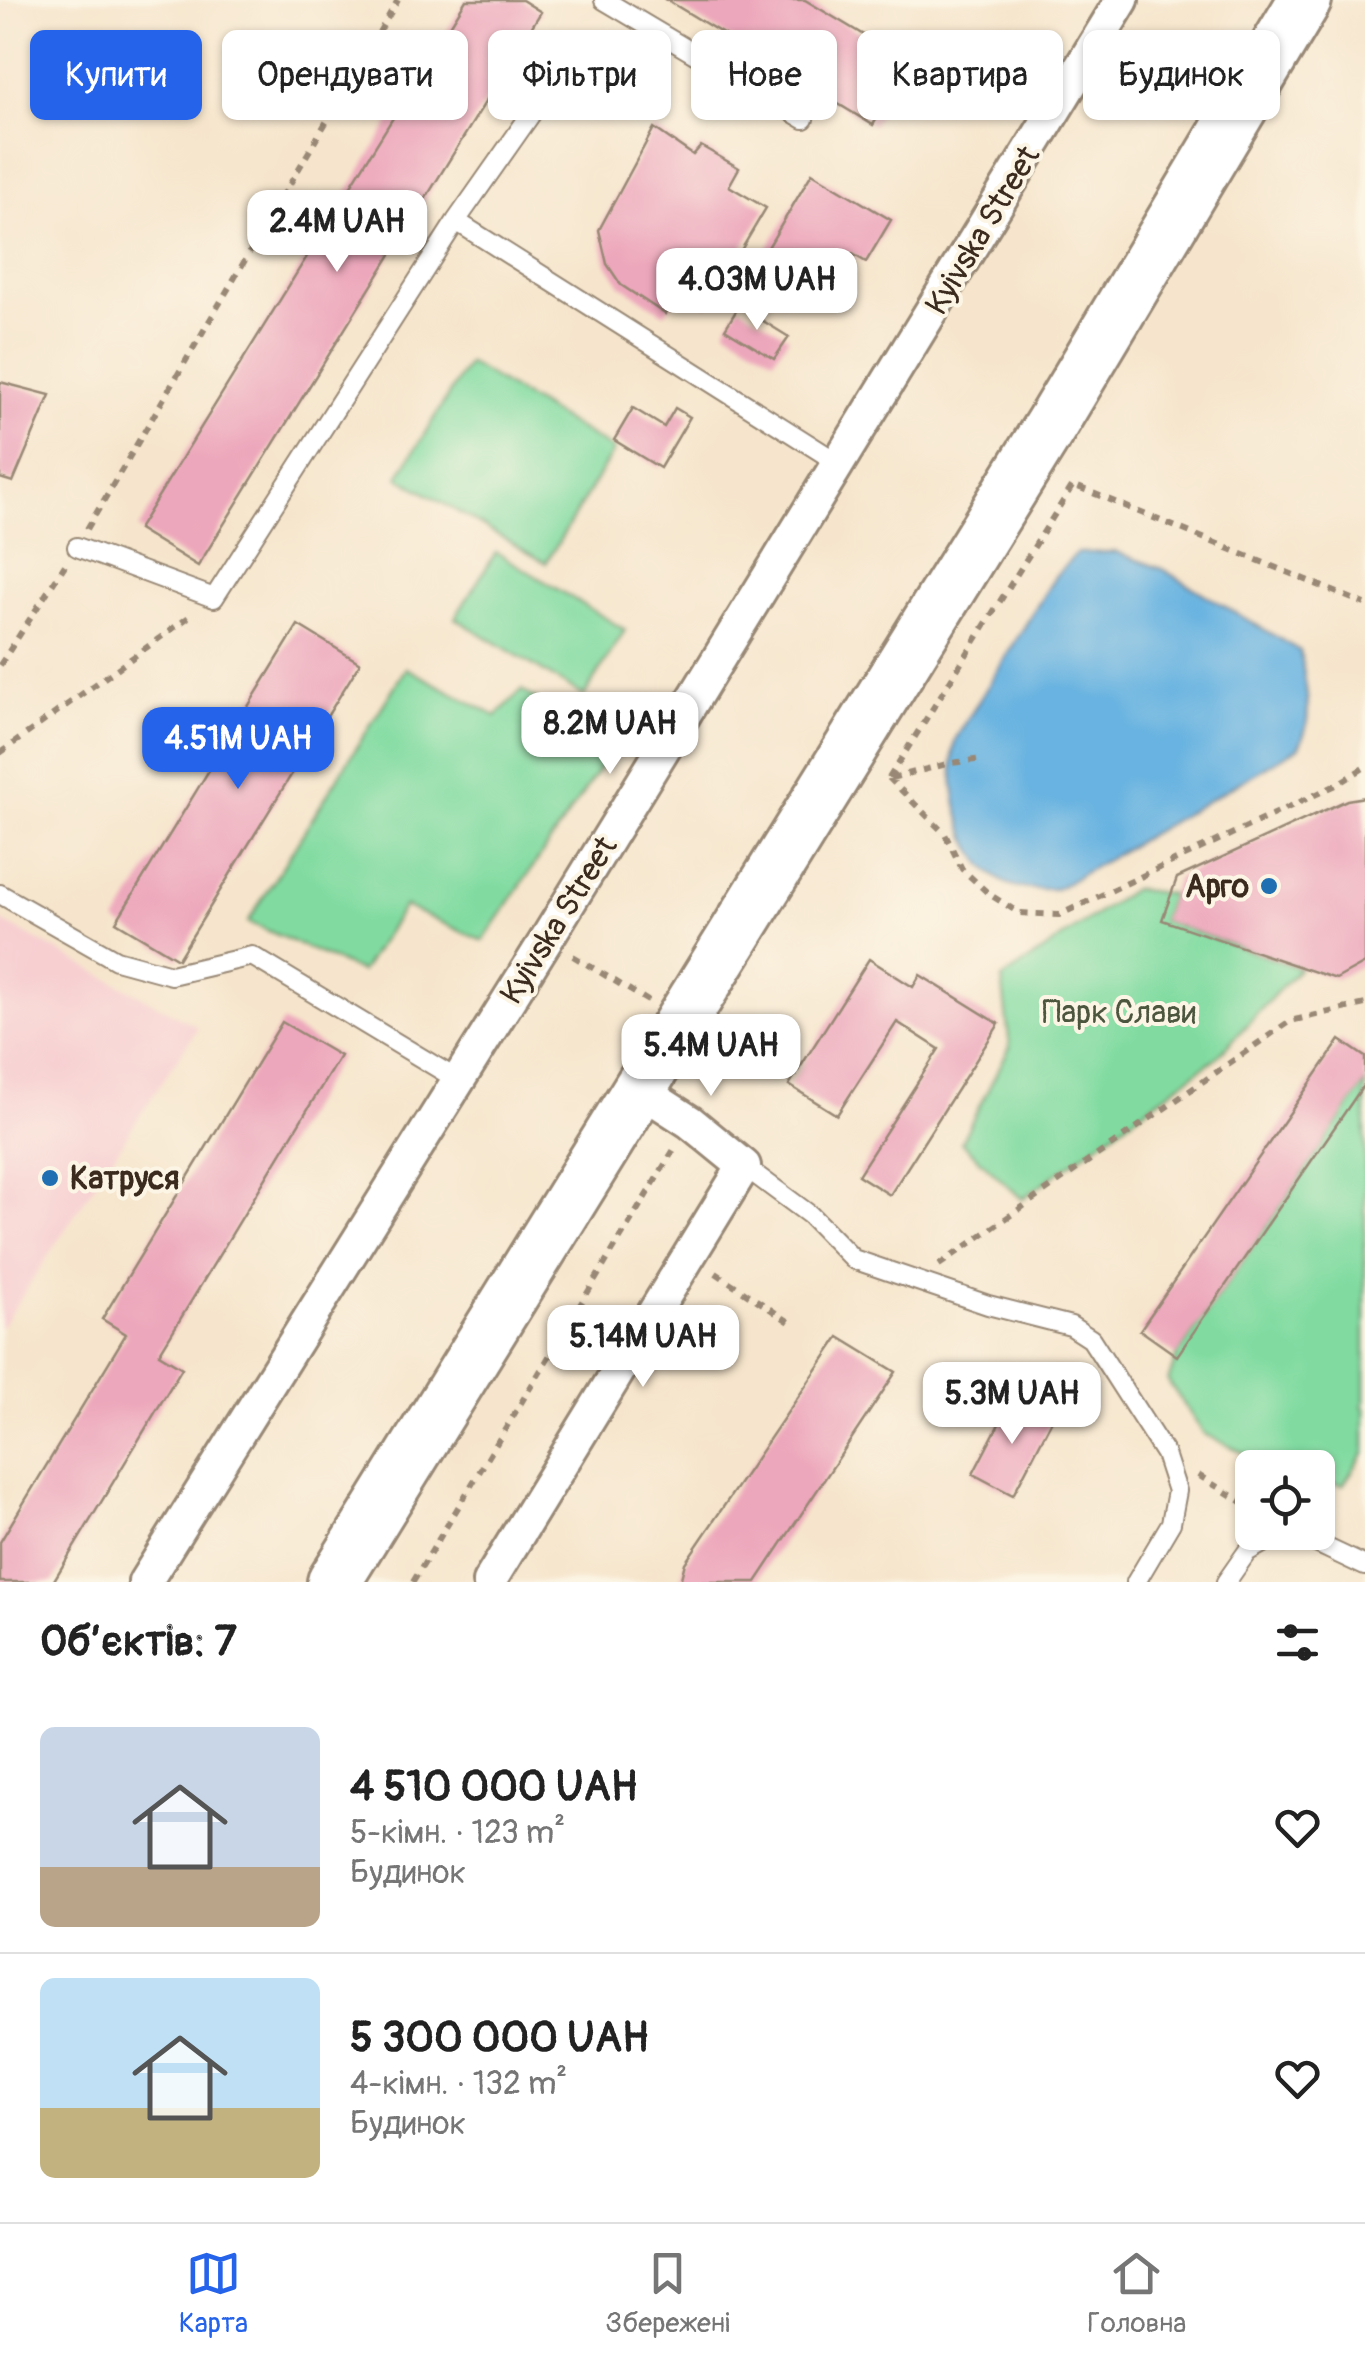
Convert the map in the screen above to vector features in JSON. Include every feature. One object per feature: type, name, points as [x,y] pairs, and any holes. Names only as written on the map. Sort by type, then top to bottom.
[{"type":"main road","points":[[334,1582],[1042,440],[1305,0]]},
{"type":"street","name":"Kyivska Street","points":[[145,1582],[840,464],[1122,0]]},
{"type":"street","points":[[489,1582],[744,1166],[690,1122],[638,1089]]},
{"type":"lane","points":[[604,0],[691,52]]},
{"type":"lane","points":[[77,547],[214,598],[456,220],[527,120]]},
{"type":"lane","points":[[456,220],[840,464]]},
{"type":"lane","points":[[0,894],[116,960],[171,974],[252,956],[458,1080]]},
{"type":"lane","points":[[744,1166],[810,1215],[852,1259],[988,1305],[1071,1326],[1091,1340],[1165,1454],[1177,1491],[1170,1523],[1136,1582]]},
{"type":"lane","points":[[1226,1582],[1251,1550]]},
{"type":"lane","points":[[1331,1550],[1365,1566]]},
{"type":"path","points":[[0,664],[77,547],[398,0]]},
{"type":"path","points":[[890,778],[1073,485],[1365,604]]},
{"type":"path","points":[[0,752],[214,598]]},
{"type":"path","points":[[890,778],[984,759]]},
{"type":"path","points":[[890,778],[945,834],[962,869],[988,894],[1019,913],[1059,915],[1336,785],[1365,767]]},
{"type":"path","points":[[546,940],[653,1004]]},
{"type":"path","points":[[916,1281],[1290,1021],[1365,1004]]},
{"type":"path","points":[[414,1582],[690,1122]]},
{"type":"path","points":[[708,1268],[794,1325]]},
{"type":"path","points":[[1196,1473],[1235,1497]]},
{"type":"shaded area","name":"Катруся","points":[[0,920],[198,1027],[0,1329]]},
{"type":"green space","points":[[468,363],[614,450],[546,563],[398,477]]},
{"type":"green space","points":[[496,552],[625,630],[584,696],[455,618]]},
{"type":"green space","points":[[406,668],[496,716],[522,690],[612,750],[483,941],[404,906],[361,972],[248,922]]},
{"type":"green space","name":"Парк Слави","points":[[1133,889],[1171,894],[1162,920],[1299,968],[1217,1057],[1022,1199],[961,1142],[1010,1047],[1002,979]]},
{"type":"green space","points":[[1365,1083],[1362,1406],[1365,1452],[1343,1485],[1335,1484],[1335,1450],[1237,1450],[1204,1434],[1168,1381],[1177,1356]]},
{"type":"water","points":[[1116,552],[1162,569],[1300,651],[1308,701],[1307,725],[1298,748],[1056,889],[1017,887],[999,879],[984,865],[963,826],[953,781],[955,740],[1056,575],[1077,553]]},
{"type":"building","points":[[466,0],[522,0],[541,12],[530,30],[488,30],[488,98],[198,566],[138,529],[392,120],[468,120],[468,30],[447,30]]},
{"type":"building","points":[[667,0],[805,0],[857,31],[857,115],[837,103],[837,30],[716,30]]},
{"type":"building","points":[[654,128],[693,155],[701,146],[739,168],[729,186],[766,208],[708,306],[680,289],[665,314],[621,285],[607,264],[599,230]]},
{"type":"building","points":[[812,173],[891,220],[866,262],[851,253],[837,277],[823,268],[807,295],[757,266]]},
{"type":"building","points":[[739,306],[789,337],[774,359],[725,329]]},
{"type":"building","points":[[0,382],[50,395],[13,482],[0,478]]},
{"type":"building","points":[[633,408],[664,427],[675,408],[690,417],[660,468],[614,440]]},
{"type":"building","points":[[298,625],[360,663],[178,959],[116,922]]},
{"type":"building","name":"Арго","points":[[1365,797],[1365,963],[1336,979],[1162,920],[1177,878],[1347,800]]},
{"type":"building","points":[[869,959],[913,987],[920,975],[999,1024],[890,1195],[858,1175],[939,1049],[897,1022],[837,1115],[789,1085]]},
{"type":"building","points":[[282,1022],[340,1056],[159,1354],[182,1368],[53,1582],[0,1582],[0,1542],[126,1334],[102,1319]]},
{"type":"building","points":[[1340,1040],[1365,1057],[1365,1083],[1177,1356],[1140,1330]]},
{"type":"building","points":[[839,1337],[896,1372],[756,1582],[680,1582],[685,1563]]},
{"type":"building","points":[[1012,1399],[1052,1420],[1013,1495],[973,1474]]},
{"type":"place","name":"Арго","points":[[1269,886]]},
{"type":"place","name":"Катруся","points":[[50,1178]]}]
